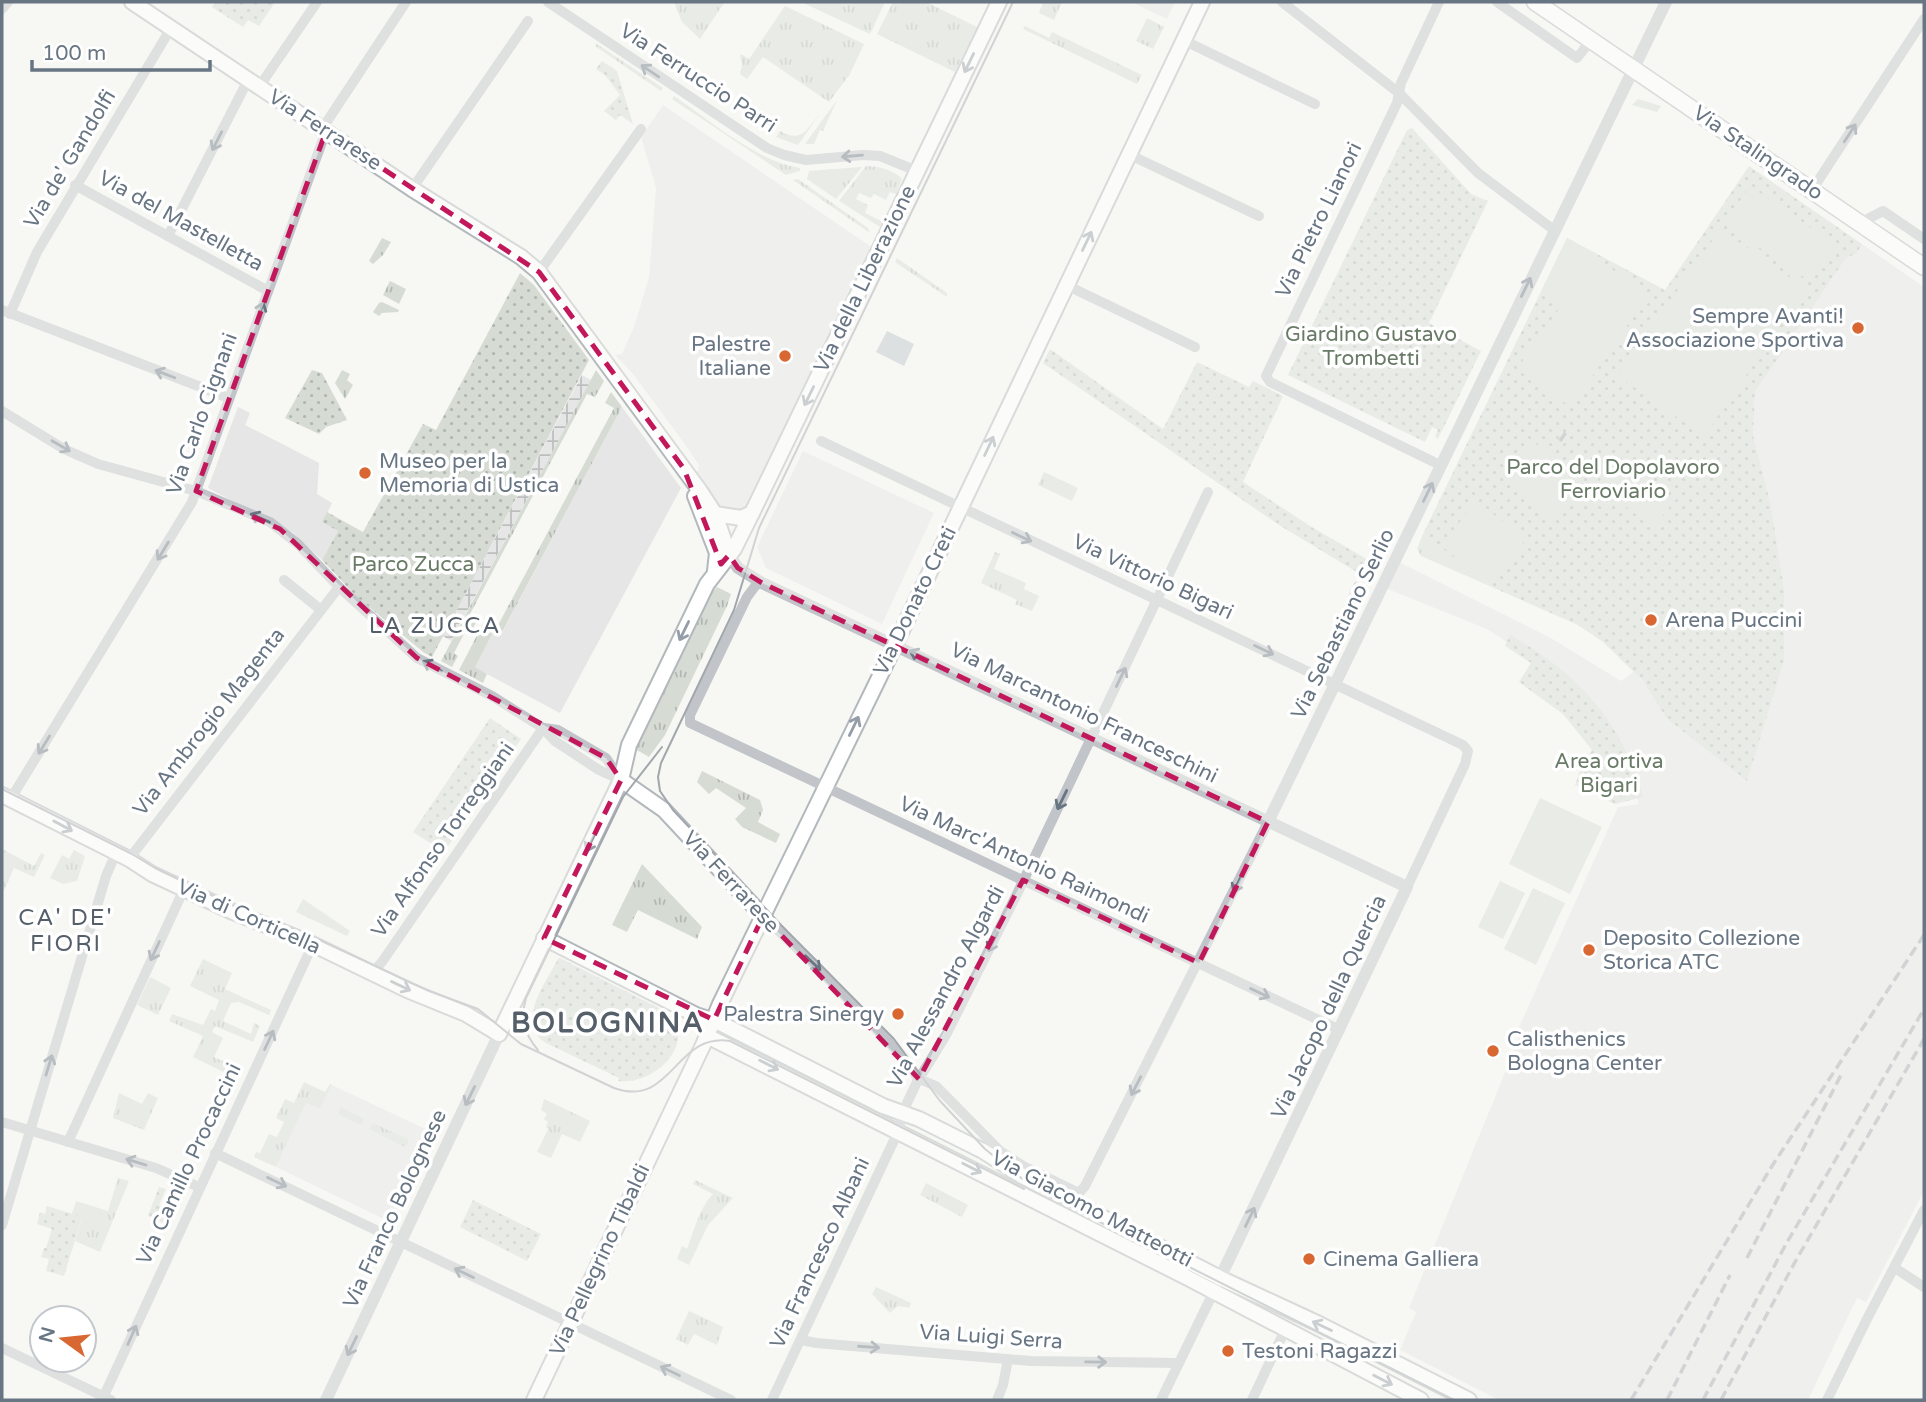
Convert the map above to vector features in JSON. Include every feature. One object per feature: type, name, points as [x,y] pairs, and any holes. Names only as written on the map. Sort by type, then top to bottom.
[{"type":"main road","name":"Via Ferrarese","points":[[132,2],[412,189],[521,257],[539,272],[715,514],[729,555]]},
{"type":"main road","name":"Via della Liberazione","points":[[729,555],[752,513],[999,2]]},
{"type":"main road","name":"Via Donato Creti","points":[[710,1030],[1202,2]]},
{"type":"main road","name":"Via Stalingrado","points":[[1535,2],[1924,267]]},
{"type":"main road","name":"Via Ferrarese","points":[[684,469],[717,553],[715,570]]},
{"type":"main road","points":[[715,514],[741,518],[752,513]]},
{"type":"main road","points":[[499,1034],[621,780],[629,745],[715,570],[729,555]]},
{"type":"main road","name":"Via Ferrarese","points":[[621,780],[664,810],[763,916]]},
{"type":"main road","name":"Via di Corticella","points":[[6,798],[123,856],[152,874],[472,1017],[499,1034]]},
{"type":"main road","name":"Via Giacomo Matteotti","points":[[544,938],[696,1015],[710,1030],[900,1122],[1213,1293],[1421,1400]]},
{"type":"main road","name":"Via Pellegrino Tibaldi","points":[[534,1400],[710,1030]]},
{"type":"main road","name":"Via Giacomo Matteotti","points":[[900,1122],[919,1119],[980,1150],[1022,1176],[1220,1278],[1317,1323],[1446,1395],[1469,1400]]},
{"type":"street","points":[[2,9],[8,2]]},
{"type":"street","points":[[168,236],[253,84],[317,2]]},
{"type":"street","name":"Via Carlo Cignani","points":[[6,798],[192,502],[324,130],[406,2]]},
{"type":"street","name":"Via Ferruccio Parri","points":[[548,2],[767,148],[806,160],[880,156],[917,172]]},
{"type":"street","points":[[1282,2],[1399,93],[1479,173],[1554,230]]},
{"type":"street","points":[[1399,93],[1401,83],[1439,2]]},
{"type":"street","points":[[1497,2],[1577,58],[1591,40]]},
{"type":"street","name":"Via Sebastiano Serlio","points":[[1080,1192],[1199,963],[1666,2]]},
{"type":"street","points":[[1812,190],[1924,19]]},
{"type":"street","points":[[412,189],[528,21]]},
{"type":"street","name":"Via de' Gandolfi","points":[[6,312],[75,185],[171,28]]},
{"type":"street","points":[[1183,40],[1315,104]]},
{"type":"street","name":"Via Pietro Lianori","points":[[1399,93],[1397,103],[1266,376],[1270,382],[1440,466]]},
{"type":"street","points":[[539,272],[641,129]]},
{"type":"street","points":[[1128,154],[1259,216]]},
{"type":"street","name":"Via del Mastelletta","points":[[75,185],[268,290]]},
{"type":"street","points":[[1860,223],[1883,211],[1924,239]]},
{"type":"street","points":[[1066,285],[1195,348]]},
{"type":"street","points":[[6,312],[229,398]]},
{"type":"street","points":[[2,411],[64,449],[97,464],[196,491],[270,522],[298,544],[339,587],[417,658],[492,696],[543,728],[558,730],[606,758],[621,780]]},
{"type":"street","name":"Via Vittorio Bigari","points":[[821,441],[1459,743],[1468,751]]},
{"type":"street","name":"Via Alessandro Algardi","points":[[900,1122],[919,1079],[946,1035],[1023,881],[1209,492]]},
{"type":"street","name":"Via Marcantonio Franceschini","points":[[729,555],[736,566],[762,583],[1407,887]]},
{"type":"street","points":[[284,580],[321,610]]},
{"type":"street","name":"Via Marc'Antonio Raimondi","points":[[762,583],[756,585],[747,597],[690,715],[689,721],[692,724],[1340,1030]]},
{"type":"street","name":"Via Ambrogio Magenta","points":[[2,1225],[106,876],[339,587]]},
{"type":"street","name":"Via Alfonso Torreggiani","points":[[372,973],[543,728]]},
{"type":"street","name":"Via Jacopo della Quercia","points":[[1220,1278],[1340,1030],[1465,764],[1468,751]]},
{"type":"street","points":[[68,1142],[184,889]]},
{"type":"street","name":"Via Ferrarese","points":[[763,916],[897,1051],[919,1079],[936,1086],[1000,1151]]},
{"type":"street","name":"Via Camillo Procaccini","points":[[105,1399],[199,1187],[313,944]]},
{"type":"street","name":"Via Franco Bolognese","points":[[326,1400],[499,1034]]},
{"type":"street","points":[[2,1122],[156,1168],[199,1187]]},
{"type":"street","name":"Via Francesco Albani","points":[[772,1400],[900,1122]]},
{"type":"street","name":"Via Giacomo Matteotti","points":[[1000,1151],[1023,1166],[1074,1192],[1080,1192]]},
{"type":"street","points":[[215,1153],[731,1400]]},
{"type":"street","points":[[1828,1400],[1924,1210]]},
{"type":"street","points":[[1895,1268],[1924,1287]]},
{"type":"street","points":[[1161,1400],[1220,1278]]},
{"type":"street","points":[[1252,1400],[1285,1329]]},
{"type":"street","name":"Via Luigi Serra","points":[[801,1340],[1008,1359],[1179,1363]]},
{"type":"street","points":[[2,1348],[105,1399]]},
{"type":"street","points":[[997,1400],[1008,1359]]},
{"type":"highlighted area","points":[[326,131],[539,272],[684,469],[721,564],[729,555],[738,568],[762,583],[1268,822],[1199,963],[1023,880],[919,1079],[763,916],[714,1020],[544,938],[621,780],[606,758],[417,658],[280,529],[196,491]]},
{"type":"shaded area","points":[[1131,2],[1175,2],[1167,19]]},
{"type":"shaded area","points":[[663,105],[873,248],[747,509],[739,513],[717,507],[697,473],[699,465],[633,374],[615,355],[622,354],[634,327],[649,277],[656,188],[641,137]]},
{"type":"shaded area","points":[[1862,244],[1924,287],[1924,1191],[1866,1302],[1857,1298],[1808,1400],[1499,1400],[1400,1350],[1416,1312],[1409,1308],[1519,1038],[1515,1036],[1618,807],[1639,804],[1625,761],[1543,666],[1487,629],[1380,586],[1393,559],[1551,638],[1621,681],[1634,671],[1652,693],[1667,719],[1747,780],[1784,661],[1784,589],[1771,505],[1753,435],[1755,392],[1846,258],[1857,253]]},
{"type":"shaded area","points":[[887,331],[914,344],[904,366],[876,352]]},
{"type":"shaded area","points":[[582,375],[591,380],[451,641],[443,636]]},
{"type":"shaded area","points":[[238,407],[250,413],[245,425],[319,463],[317,494],[332,503],[323,522],[338,531],[322,560],[292,532],[208,488]]},
{"type":"shaded area","points":[[622,407],[681,488],[560,713],[474,667],[493,632],[501,635]]},
{"type":"shaded area","points":[[803,451],[934,513],[882,624],[766,568],[757,547]]},
{"type":"shaded area","points":[[332,1085],[434,1133],[390,1222],[276,1167],[306,1103],[320,1109]]},
{"type":"green space","points":[[216,2],[275,2],[259,26],[248,20],[243,27],[212,7]]},
{"type":"green space","points":[[674,2],[724,3],[700,39],[682,22]]},
{"type":"green space","points":[[801,2],[885,2],[870,34]]},
{"type":"green space","points":[[893,2],[926,2],[977,27],[955,72],[877,34]]},
{"type":"green space","points":[[1043,2],[1062,2],[1054,20],[1039,13]]},
{"type":"green space","points":[[785,6],[864,44],[850,74],[829,102],[763,57],[747,79],[740,74],[741,54],[749,59]]},
{"type":"green space","points":[[1147,18],[1164,27],[1153,49],[1136,41]]},
{"type":"green space","points":[[1025,26],[1049,38],[1052,32],[1142,75],[1137,84],[1023,29]]},
{"type":"green space","points":[[597,44],[663,88],[661,91],[595,46]]},
{"type":"green space","points":[[602,61],[617,71],[633,124],[620,115],[616,120],[604,111],[620,95],[605,75],[596,69]]},
{"type":"green space","points":[[674,96],[751,149],[783,164],[800,168],[800,171],[786,175],[672,99]]},
{"type":"green space","points":[[1638,99],[1661,106],[1657,112],[1632,105]]},
{"type":"green space","points":[[837,100],[814,144],[805,144]]},
{"type":"green space","points":[[821,112],[798,145],[776,137],[780,131],[788,135],[799,135]]},
{"type":"green space","name":"Giardino Gustavo Trombetti","points":[[1412,128],[1471,194],[1488,201],[1429,323],[1481,351],[1438,439],[1435,436],[1438,430],[1432,427],[1425,442],[1288,375],[1407,130]]},
{"type":"green space","points":[[866,166],[886,169],[902,179],[896,194],[890,192],[886,200],[874,194],[871,198],[859,193],[856,199],[868,205],[865,213],[883,222],[880,227],[839,201]]},
{"type":"green space","name":"Parco del Dopolavoro Ferroviario","points":[[1749,166],[1862,244],[1857,253],[1846,258],[1755,392],[1753,435],[1771,505],[1784,589],[1784,661],[1747,781],[1667,719],[1643,681],[1603,642],[1578,625],[1494,588],[1423,534],[1567,238],[1665,290]]},
{"type":"green space","points":[[862,167],[836,199],[807,179],[809,171]]},
{"type":"green space","points":[[798,179],[868,228],[870,233],[793,180]]},
{"type":"green space","points":[[1750,186],[1836,245],[1811,282],[1724,224]]},
{"type":"green space","points":[[1720,229],[1806,289],[1704,436],[1618,376]]},
{"type":"green space","points":[[382,238],[391,242],[373,264],[369,261]]},
{"type":"green space","points":[[1567,238],[1596,254],[1594,257],[1649,294],[1571,407],[1517,369],[1561,306],[1540,294]]},
{"type":"green space","points":[[897,258],[947,293],[947,297],[895,262]]},
{"type":"green space","name":"Parco Zucca","points":[[520,273],[534,285],[589,360],[432,657],[356,596],[322,560],[338,531],[322,522],[327,512],[363,532],[423,424],[436,430]]},
{"type":"green space","points":[[390,281],[406,289],[399,304],[383,295]]},
{"type":"green space","points":[[382,302],[399,310],[398,312],[382,313],[379,316],[373,312]]},
{"type":"green space","points":[[1050,349],[1163,429],[1197,362],[1249,387],[1253,381],[1283,396],[1243,482],[1310,526],[1377,565],[1370,580],[1279,525],[1043,363]]},
{"type":"green space","points":[[312,370],[322,373],[347,420],[326,427],[319,434],[285,418]]},
{"type":"green space","points":[[342,370],[350,374],[347,380],[353,385],[345,399],[335,383]]},
{"type":"green space","points":[[596,370],[604,381],[595,397],[587,394],[470,614],[478,619],[472,630],[467,628],[454,653],[458,656],[452,667],[441,661]]},
{"type":"green space","points":[[611,392],[622,407],[500,636],[493,632],[475,667],[487,674],[483,683],[459,670],[484,622],[496,629],[614,408],[605,403]]},
{"type":"green space","points":[[1533,442],[1583,479],[1553,518],[1504,481]]},
{"type":"green space","points":[[1619,456],[1675,500],[1653,528],[1597,484]]},
{"type":"green space","points":[[1044,472],[1078,488],[1072,501],[1038,485]]},
{"type":"green space","points":[[1476,501],[1526,539],[1492,584],[1441,546]]},
{"type":"green space","points":[[1423,534],[1494,588],[1421,556],[1417,549]]},
{"type":"green space","points":[[995,552],[1000,554],[994,569],[1026,583],[1024,589],[1039,596],[1032,611],[1015,604],[1017,600],[981,583]]},
{"type":"green space","points":[[1355,581],[1366,587],[1346,627],[1336,622]]},
{"type":"green space","points":[[717,587],[731,594],[727,606],[665,735],[649,757],[635,749],[707,598]]},
{"type":"green space","name":"Area ortiva Bigari","points":[[1510,635],[1557,666],[1594,702],[1623,745],[1643,797],[1615,804],[1575,785],[1582,765],[1592,750],[1563,714],[1519,682],[1531,663],[1505,646]]},
{"type":"green space","points":[[490,718],[521,739],[444,852],[413,832]]},
{"type":"green space","points":[[702,771],[760,800],[763,810],[758,822],[780,834],[776,843],[742,827],[735,819],[746,808],[716,788],[709,794],[697,782]]},
{"type":"green space","points":[[1540,798],[1602,827],[1570,894],[1509,864]]},
{"type":"green space","points":[[2,849],[34,866],[41,853],[45,855],[34,877],[14,868],[2,895]]},
{"type":"green space","points":[[74,850],[85,856],[77,881],[63,884],[50,878],[62,855],[69,859]]},
{"type":"green space","points":[[642,864],[702,927],[697,939],[638,910],[627,932],[612,925]]},
{"type":"green space","points":[[1500,881],[1525,893],[1503,939],[1478,927]]},
{"type":"green space","points":[[1533,888],[1565,903],[1536,965],[1504,949]]},
{"type":"green space","points":[[303,899],[350,931],[347,936],[296,912]]},
{"type":"green space","points":[[560,958],[663,1010],[674,1021],[678,1033],[670,1058],[647,1076],[632,1081],[618,1081],[619,1078],[546,1043],[537,1035],[533,1025],[535,1002]]},
{"type":"green space","points":[[203,959],[232,973],[225,989],[271,1010],[269,1015],[239,1002],[231,1003],[223,1021],[251,1034],[254,1023],[260,1026],[253,1042],[215,1026],[212,1032],[223,1038],[214,1057],[240,1069],[236,1078],[193,1057],[203,1036],[169,1021],[172,1014],[203,1025],[211,1009],[215,1011],[219,1000],[190,986]]},
{"type":"green space","points":[[150,977],[171,988],[158,1015],[137,1005]]},
{"type":"green space","points":[[577,1005],[623,1007],[621,1035],[575,1032]]},
{"type":"green space","points":[[304,1082],[325,1092],[330,1084],[332,1085],[320,1109],[306,1103],[276,1167],[254,1157],[256,1152],[260,1153],[269,1134],[277,1137],[284,1122],[276,1118],[285,1099],[294,1103]]},
{"type":"green space","points":[[119,1093],[142,1104],[148,1093],[158,1098],[144,1130],[113,1118]]},
{"type":"green space","points":[[544,1099],[590,1121],[580,1142],[562,1134],[551,1158],[537,1152],[548,1129],[548,1122],[544,1119],[547,1114],[541,1110]]},
{"type":"green space","points":[[341,1107],[364,1119],[361,1125],[338,1114]]},
{"type":"green space","points":[[373,1123],[409,1140],[405,1147],[369,1129]]},
{"type":"green space","points":[[118,1178],[129,1181],[100,1252],[75,1241],[82,1218],[72,1214],[76,1201],[108,1211]]},
{"type":"green space","points":[[695,1180],[733,1198],[708,1225],[689,1265],[677,1259],[682,1246],[687,1249],[700,1213],[713,1194],[693,1184]]},
{"type":"green space","points":[[926,1183],[968,1205],[962,1217],[920,1195]]},
{"type":"green space","points":[[159,1187],[166,1189],[159,1205],[176,1213],[170,1226],[148,1216]]},
{"type":"green space","points":[[473,1200],[541,1234],[527,1261],[460,1227]]},
{"type":"green space","points":[[47,1206],[82,1217],[64,1276],[46,1271],[49,1259],[41,1257],[52,1229],[37,1224],[40,1212],[45,1214]]},
{"type":"green space","points":[[876,1287],[911,1303],[909,1308],[898,1306],[890,1313],[872,1294]]},
{"type":"green space","points":[[689,1311],[723,1327],[717,1345],[694,1334],[688,1345],[676,1339]]},
{"type":"tram line","points":[[1013,2],[759,528],[734,610],[661,763],[658,777],[660,791],[673,810],[781,925],[894,1039],[940,1101],[985,1149],[1030,1185],[1454,1400]]},
{"type":"tram line","points":[[538,1050],[524,1026],[526,998],[623,797],[662,747]]},
{"type":"tram line","points":[[2,789],[236,907],[311,936],[429,991],[478,1009],[521,1044],[614,1088],[633,1092],[649,1088],[662,1080],[684,1057],[697,1048],[712,1041],[730,1041],[1024,1189]]},
{"type":"railway","points":[[1560,441],[1566,432]]},
{"type":"railway","points":[[1631,1400],[1772,1166],[1924,935]]},
{"type":"railway","points":[[1703,1400],[1786,1244],[1924,1009]]},
{"type":"railway","points":[[1721,1400],[1795,1262],[1924,1039]]},
{"type":"railway","points":[[1747,1258],[1842,1073]]},
{"type":"railway","points":[[1667,1400],[1730,1275]]},
{"type":"place","name":"Sempre Avanti! Associazione Sportiva","points":[[1858,328]]},
{"type":"place","name":"Palestre Italiane","points":[[785,356]]},
{"type":"place","name":"Museo per la Memoria di Ustica","points":[[365,473]]},
{"type":"place","name":"Arena Puccini","points":[[1651,620]]},
{"type":"place","name":"Deposito Collezione Storica ATC","points":[[1589,950]]},
{"type":"place","name":"Palestra Sinergy","points":[[898,1014]]},
{"type":"place","name":"Calisthenics Bologna Center","points":[[1493,1051]]},
{"type":"place","name":"Cinema Galliera","points":[[1309,1259]]},
{"type":"place","name":"Testoni Ragazzi","points":[[1228,1351]]},
{"type":"district","name":"LA ZUCCA","points":[[435,626]]},
{"type":"district","name":"CA' DE' FIORI","points":[[66,931]]},
{"type":"district","name":"BOLOGNINA","points":[[608,1023]]}]
